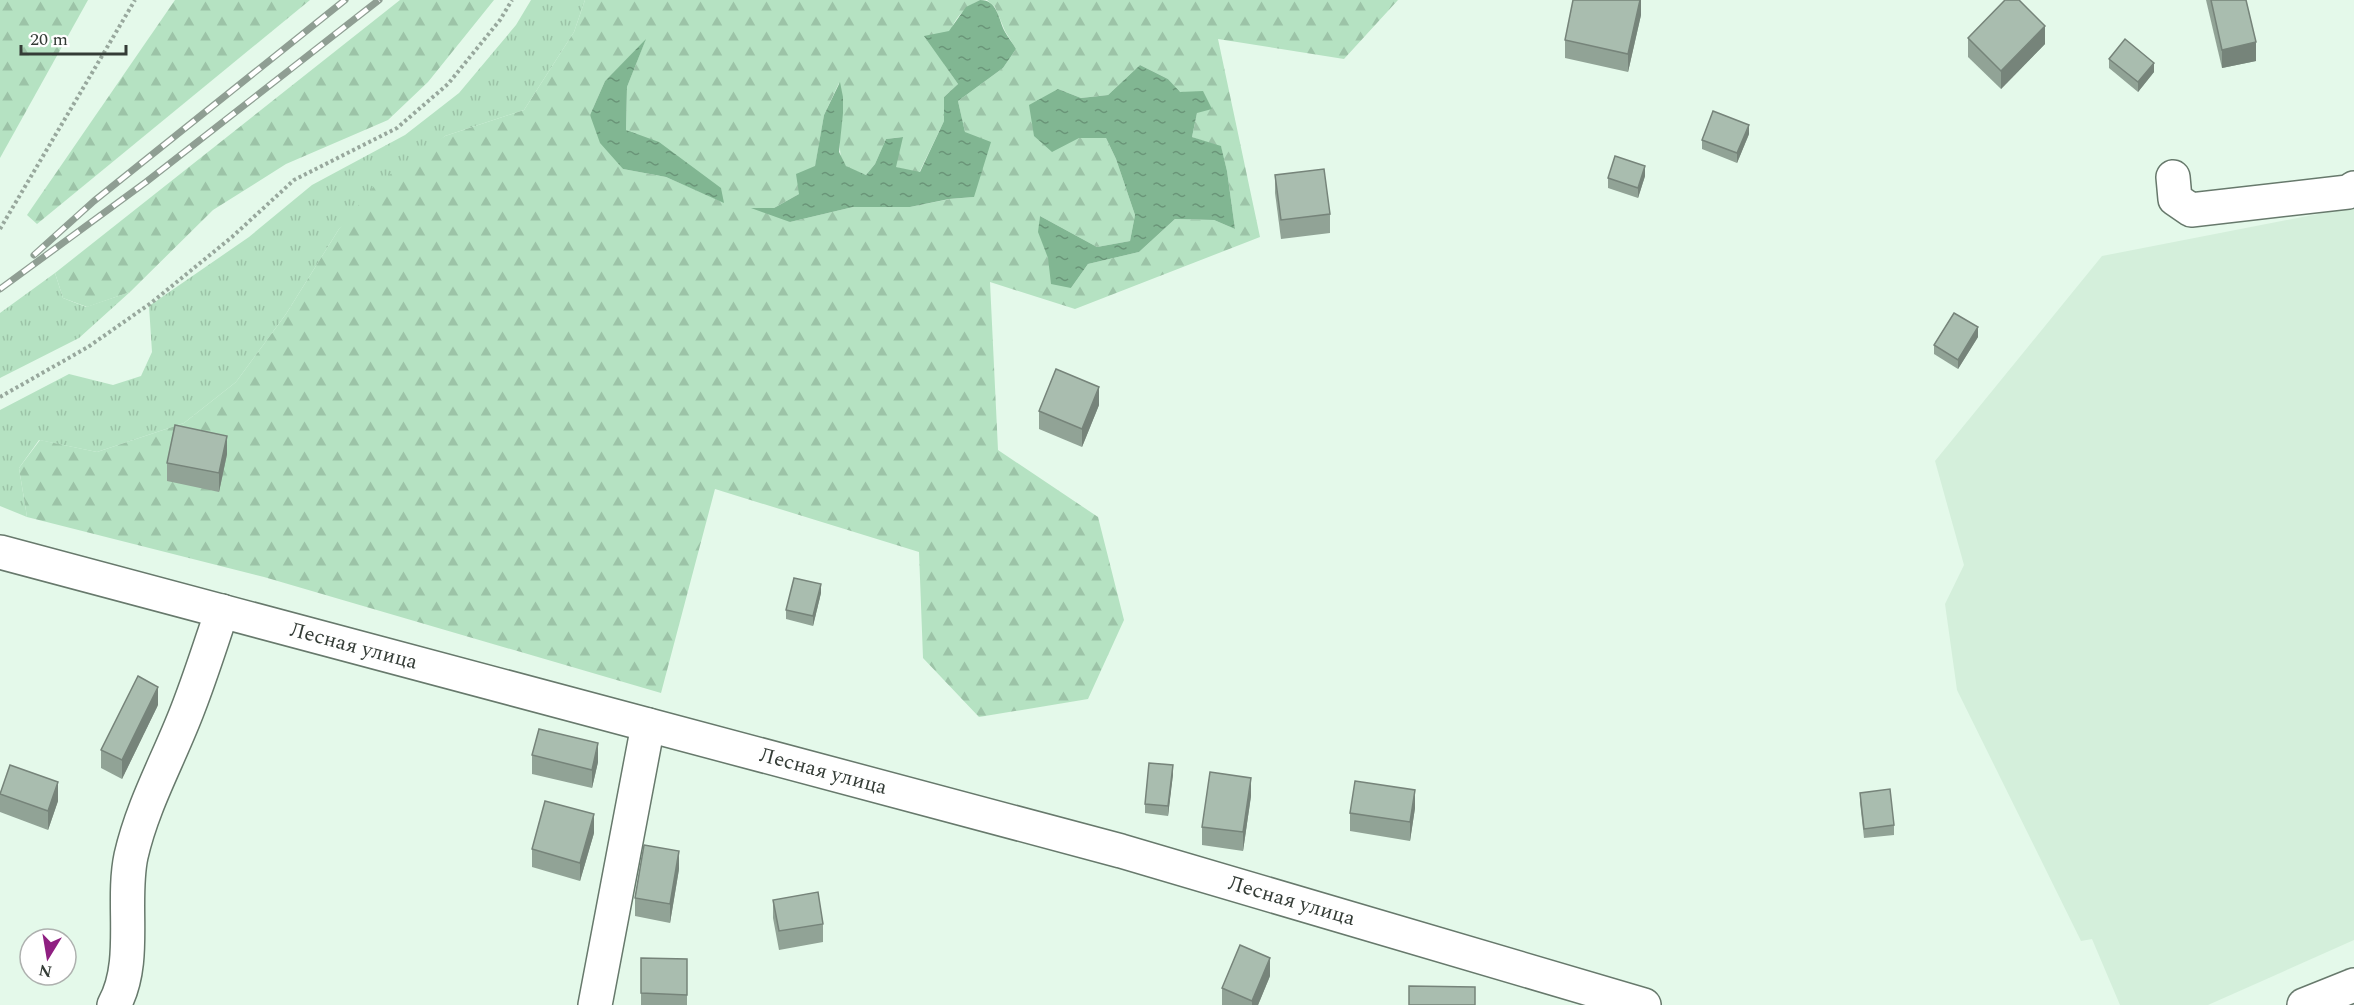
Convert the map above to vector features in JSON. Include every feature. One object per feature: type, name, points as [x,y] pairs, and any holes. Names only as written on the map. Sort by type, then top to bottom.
[{"type":"street","points":[[2173,177],[2175,199],[2191,210],[2348,192],[2354,188]]},
{"type":"street","name":"Лесная улица","points":[[0,552],[1121,851],[1644,1005]]},
{"type":"street","points":[[114,1005],[127,959],[126,911],[131,858],[145,809],[189,707],[222,611]]},
{"type":"street","points":[[595,1005],[648,724]]},
{"type":"street","points":[[2304,1005],[2354,986]]},
{"type":"path","points":[[0,229],[135,0]]},
{"type":"path","points":[[0,397],[88,346],[151,303],[232,237],[294,180],[397,128],[448,84],[500,20],[512,0]]},
{"type":"shaded area","points":[[2354,207],[2354,940],[2208,1005],[2120,1005],[2092,939],[2081,941],[1957,690],[1945,604],[1964,565],[1935,461],[2102,256]]},
{"type":"green space","points":[[0,0],[88,0],[0,158]]},
{"type":"green space","points":[[175,0],[310,0],[37,224],[27,215]]},
{"type":"green space","points":[[400,0],[494,0],[428,82],[388,120],[286,164],[213,210],[130,292],[87,307],[63,298],[55,273]]},
{"type":"green space","points":[[531,0],[585,0],[574,32],[524,110],[445,136],[339,229],[286,314],[236,382],[184,423],[97,452],[39,440],[19,468],[27,517],[0,506],[0,410],[69,374],[113,385],[141,376],[152,352],[149,306],[249,237],[312,185],[405,135],[459,93],[516,25]]},
{"type":"green space","points":[[585,0],[980,0],[962,12],[950,34],[944,64],[958,84],[944,97],[944,121],[919,173],[895,167],[902,137],[886,139],[875,164],[866,175],[845,165],[840,149],[842,93],[839,83],[824,115],[815,167],[799,194],[774,208],[790,222],[853,207],[910,207],[974,197],[965,132],[958,101],[1003,68],[1016,49],[995,7],[987,0],[1398,0],[1344,59],[1218,39],[1260,237],[1075,309],[990,282],[998,450],[1098,517],[1124,620],[1088,699],[979,717],[923,658],[919,552],[715,489],[661,693],[264,577],[27,517],[19,468],[40,440],[97,452],[184,423],[236,382],[286,314],[339,229],[375,185],[445,136],[524,110],[574,32]],"holes":[[[645,41],[627,87],[626,130],[723,202],[666,177],[623,169],[590,115],[605,81]],[[1140,65],[1168,79],[1197,113],[1192,137],[1221,147],[1227,171],[1235,229],[1214,220],[1175,219],[1139,252],[1088,264],[1071,288],[1044,246],[1040,216],[1097,247],[1130,241],[1135,215],[1116,159],[1106,138],[1079,138],[1058,89],[1081,98],[1108,95]]]},
{"type":"green space","points":[[55,273],[63,298],[86,307],[130,292],[79,338],[0,378],[0,313]]},
{"type":"water","points":[[980,0],[991,3],[997,11],[1005,32],[1016,49],[1003,68],[958,101],[965,132],[991,142],[974,197],[949,199],[910,207],[853,207],[790,222],[751,208],[774,208],[799,194],[796,174],[815,166],[824,115],[840,82],[843,113],[839,152],[846,166],[866,175],[875,164],[886,139],[903,137],[896,167],[920,172],[944,121],[944,97],[958,84],[924,36],[949,31],[966,7]]},
{"type":"water","points":[[646,39],[627,87],[626,130],[659,142],[721,188],[724,203],[666,177],[623,169],[600,143],[590,115],[605,81]]},
{"type":"water","points":[[1140,65],[1168,79],[1180,92],[1203,91],[1212,109],[1197,113],[1192,137],[1221,146],[1235,229],[1214,220],[1175,219],[1139,252],[1088,264],[1071,288],[1051,284],[1048,258],[1038,232],[1040,216],[1097,247],[1130,241],[1135,215],[1116,159],[1106,138],[1079,138],[1052,152],[1034,136],[1029,105],[1058,89],[1081,98],[1108,95]]},
{"type":"building","points":[[1573,0],[1640,0],[1628,54],[1565,40]]},
{"type":"building","points":[[2005,0],[2019,0],[2045,26],[2001,71],[1968,38]]},
{"type":"building","points":[[2211,0],[2246,0],[2256,42],[2222,50]]},
{"type":"building","points":[[2125,39],[2154,63],[2138,82],[2109,59]]},
{"type":"building","points":[[1713,111],[1749,125],[1737,153],[1702,140]]},
{"type":"building","points":[[1615,156],[1645,166],[1638,188],[1608,178]]},
{"type":"building","points":[[1324,169],[1330,214],[1281,220],[1275,175]]},
{"type":"building","points":[[1954,313],[1978,327],[1958,360],[1934,345]]},
{"type":"building","points":[[1056,369],[1099,387],[1082,429],[1039,411]]},
{"type":"building","points":[[175,425],[227,436],[219,473],[167,463]]},
{"type":"building","points":[[794,578],[821,584],[813,616],[786,610]]},
{"type":"building","points":[[138,676],[158,687],[122,760],[101,750]]},
{"type":"building","points":[[539,729],[598,743],[592,770],[532,755]]},
{"type":"building","points":[[1149,763],[1173,765],[1168,806],[1145,804]]},
{"type":"building","points":[[10,765],[58,782],[48,811],[0,794]]},
{"type":"building","points":[[1210,772],[1251,778],[1243,832],[1202,827]]},
{"type":"building","points":[[1355,781],[1415,790],[1410,822],[1350,813]]},
{"type":"building","points":[[1890,789],[1894,825],[1864,829],[1860,793]]},
{"type":"building","points":[[545,801],[594,814],[580,863],[532,849]]},
{"type":"building","points":[[644,845],[679,851],[670,904],[635,898]]},
{"type":"building","points":[[818,892],[823,924],[779,931],[773,900]]},
{"type":"building","points":[[1240,945],[1270,958],[1252,1001],[1222,988]]},
{"type":"building","points":[[641,958],[687,959],[687,995],[641,993]]},
{"type":"building","points":[[1409,986],[1475,987],[1475,1005],[1409,1005]]},
{"type":"railway","points":[[34,255],[94,201],[345,0]]},
{"type":"railway","points":[[0,289],[146,182],[379,0]]}]
